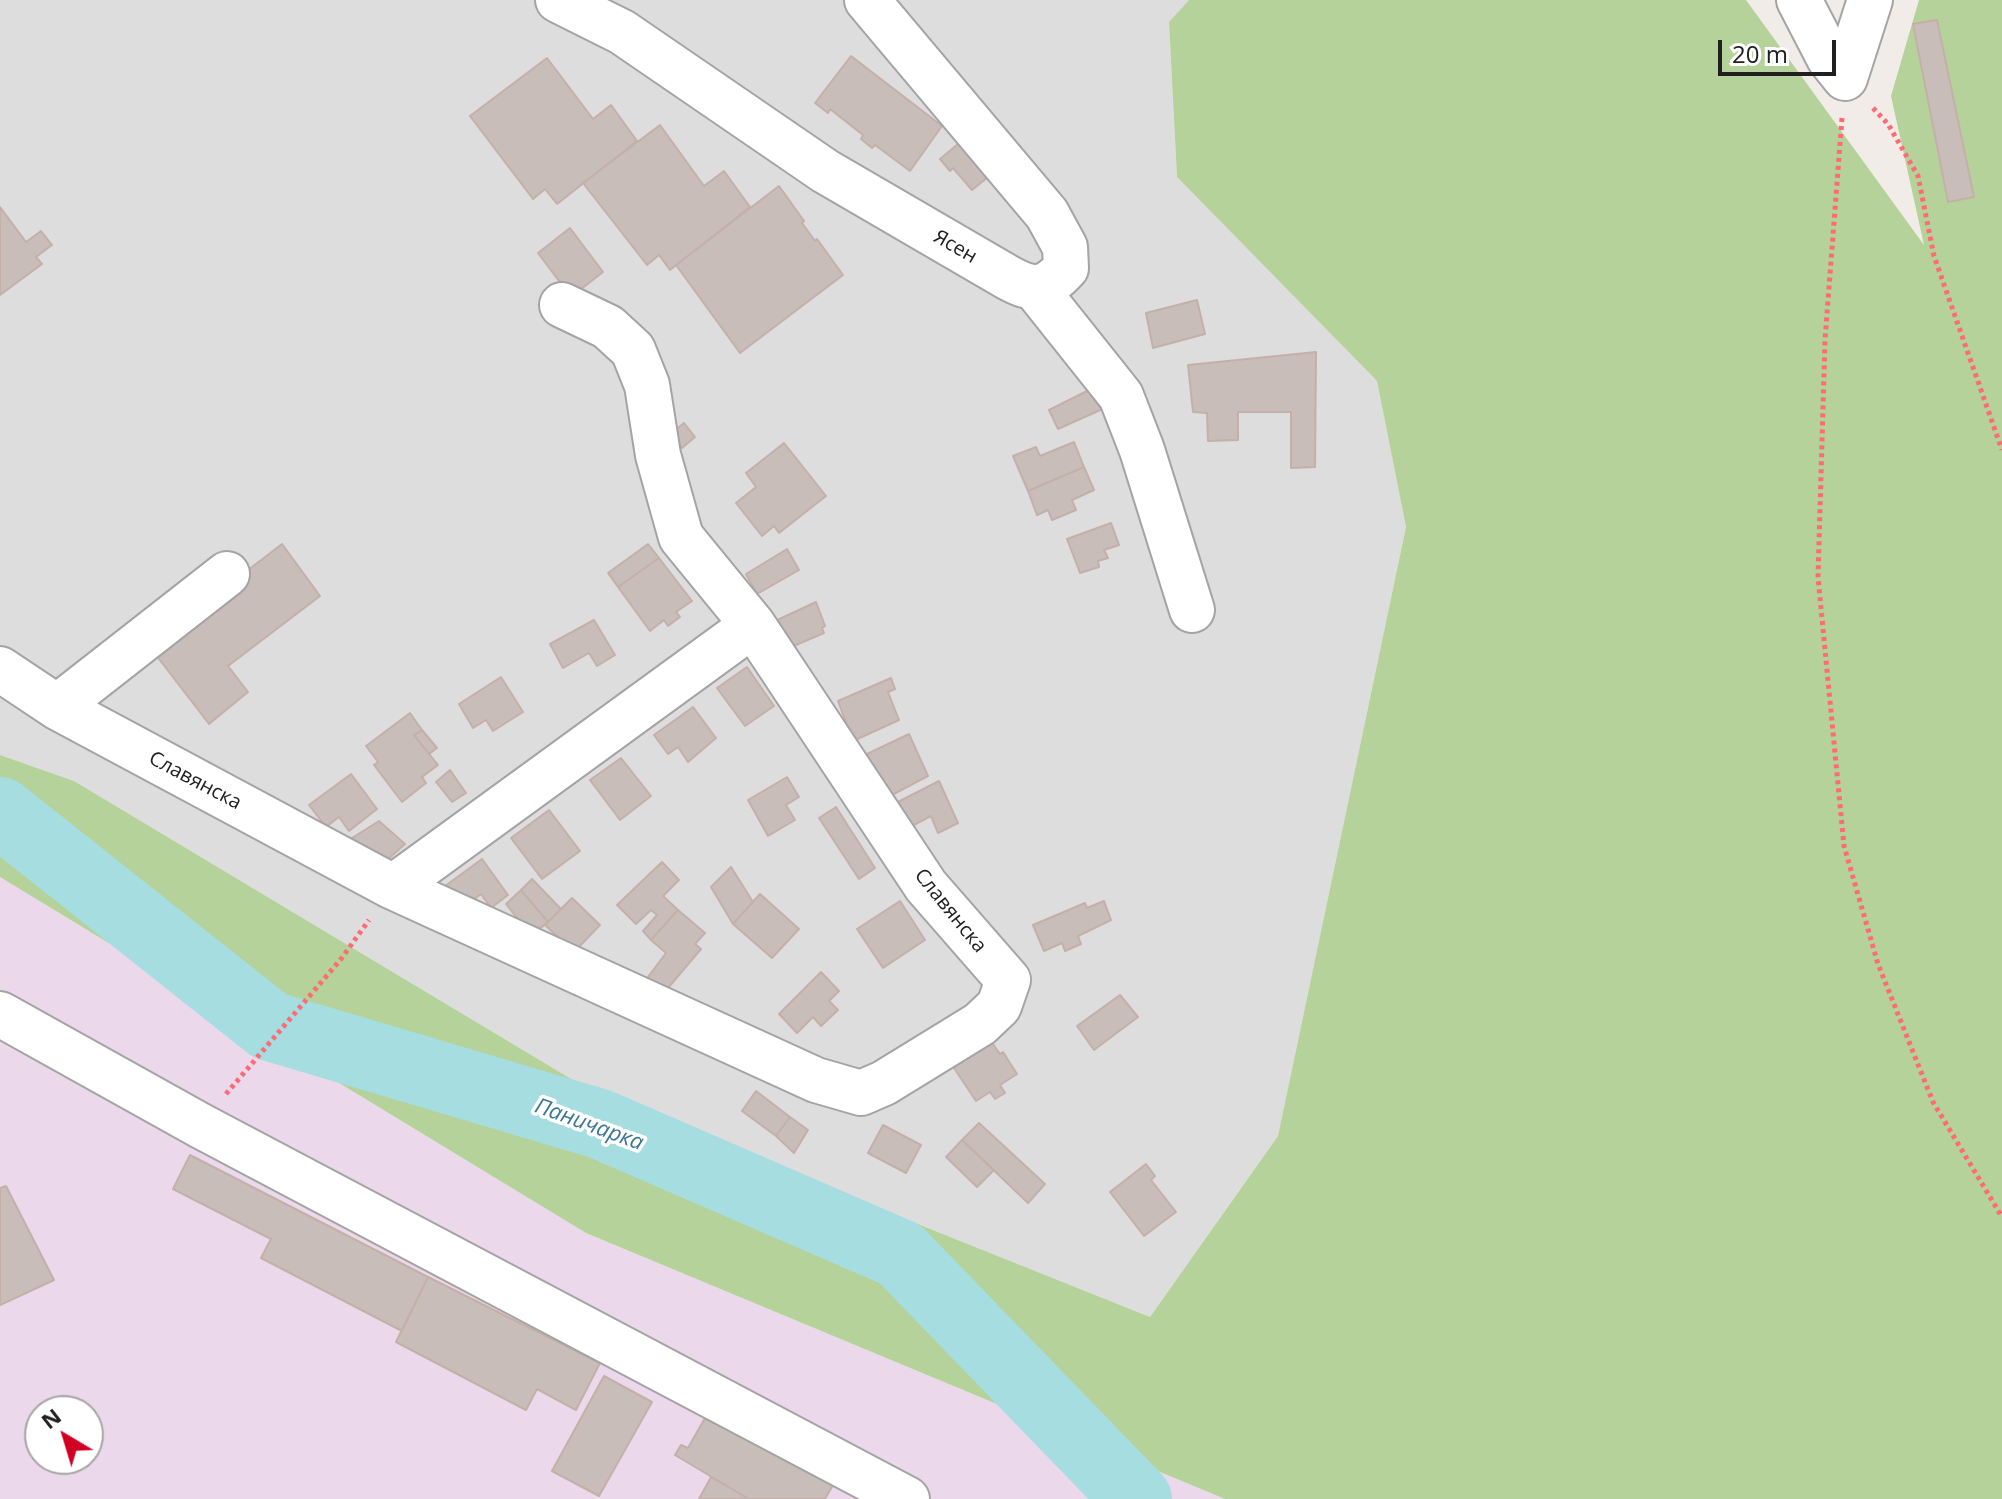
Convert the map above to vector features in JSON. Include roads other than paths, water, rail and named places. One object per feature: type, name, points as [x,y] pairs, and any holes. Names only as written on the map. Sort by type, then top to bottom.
[{"type":"street","name":"Ясен","points":[[558,0],[622,32],[825,171],[1021,285],[1035,288]]},
{"type":"street","points":[[867,0],[1047,214],[1065,247],[1066,268],[1051,284],[1035,288],[1121,396],[1142,450],[1192,610]]},
{"type":"street","points":[[1799,0],[1829,58],[1845,78],[1870,0]]},
{"type":"street","points":[[393,887],[753,625],[681,537],[658,455],[647,385],[633,350],[608,327],[562,305]]},
{"type":"street","points":[[57,707],[227,574]]},
{"type":"street","name":"Славянска","points":[[0,669],[57,707],[393,887],[816,1080],[861,1093],[884,1083],[980,1024],[999,1006],[1008,980],[926,886],[753,625]]},
{"type":"street","points":[[0,1014],[215,1134],[907,1499]]},
{"type":"waterway","name":"Паничарка","points":[[0,812],[270,1026],[600,1124],[900,1254],[1137,1499]]}]
